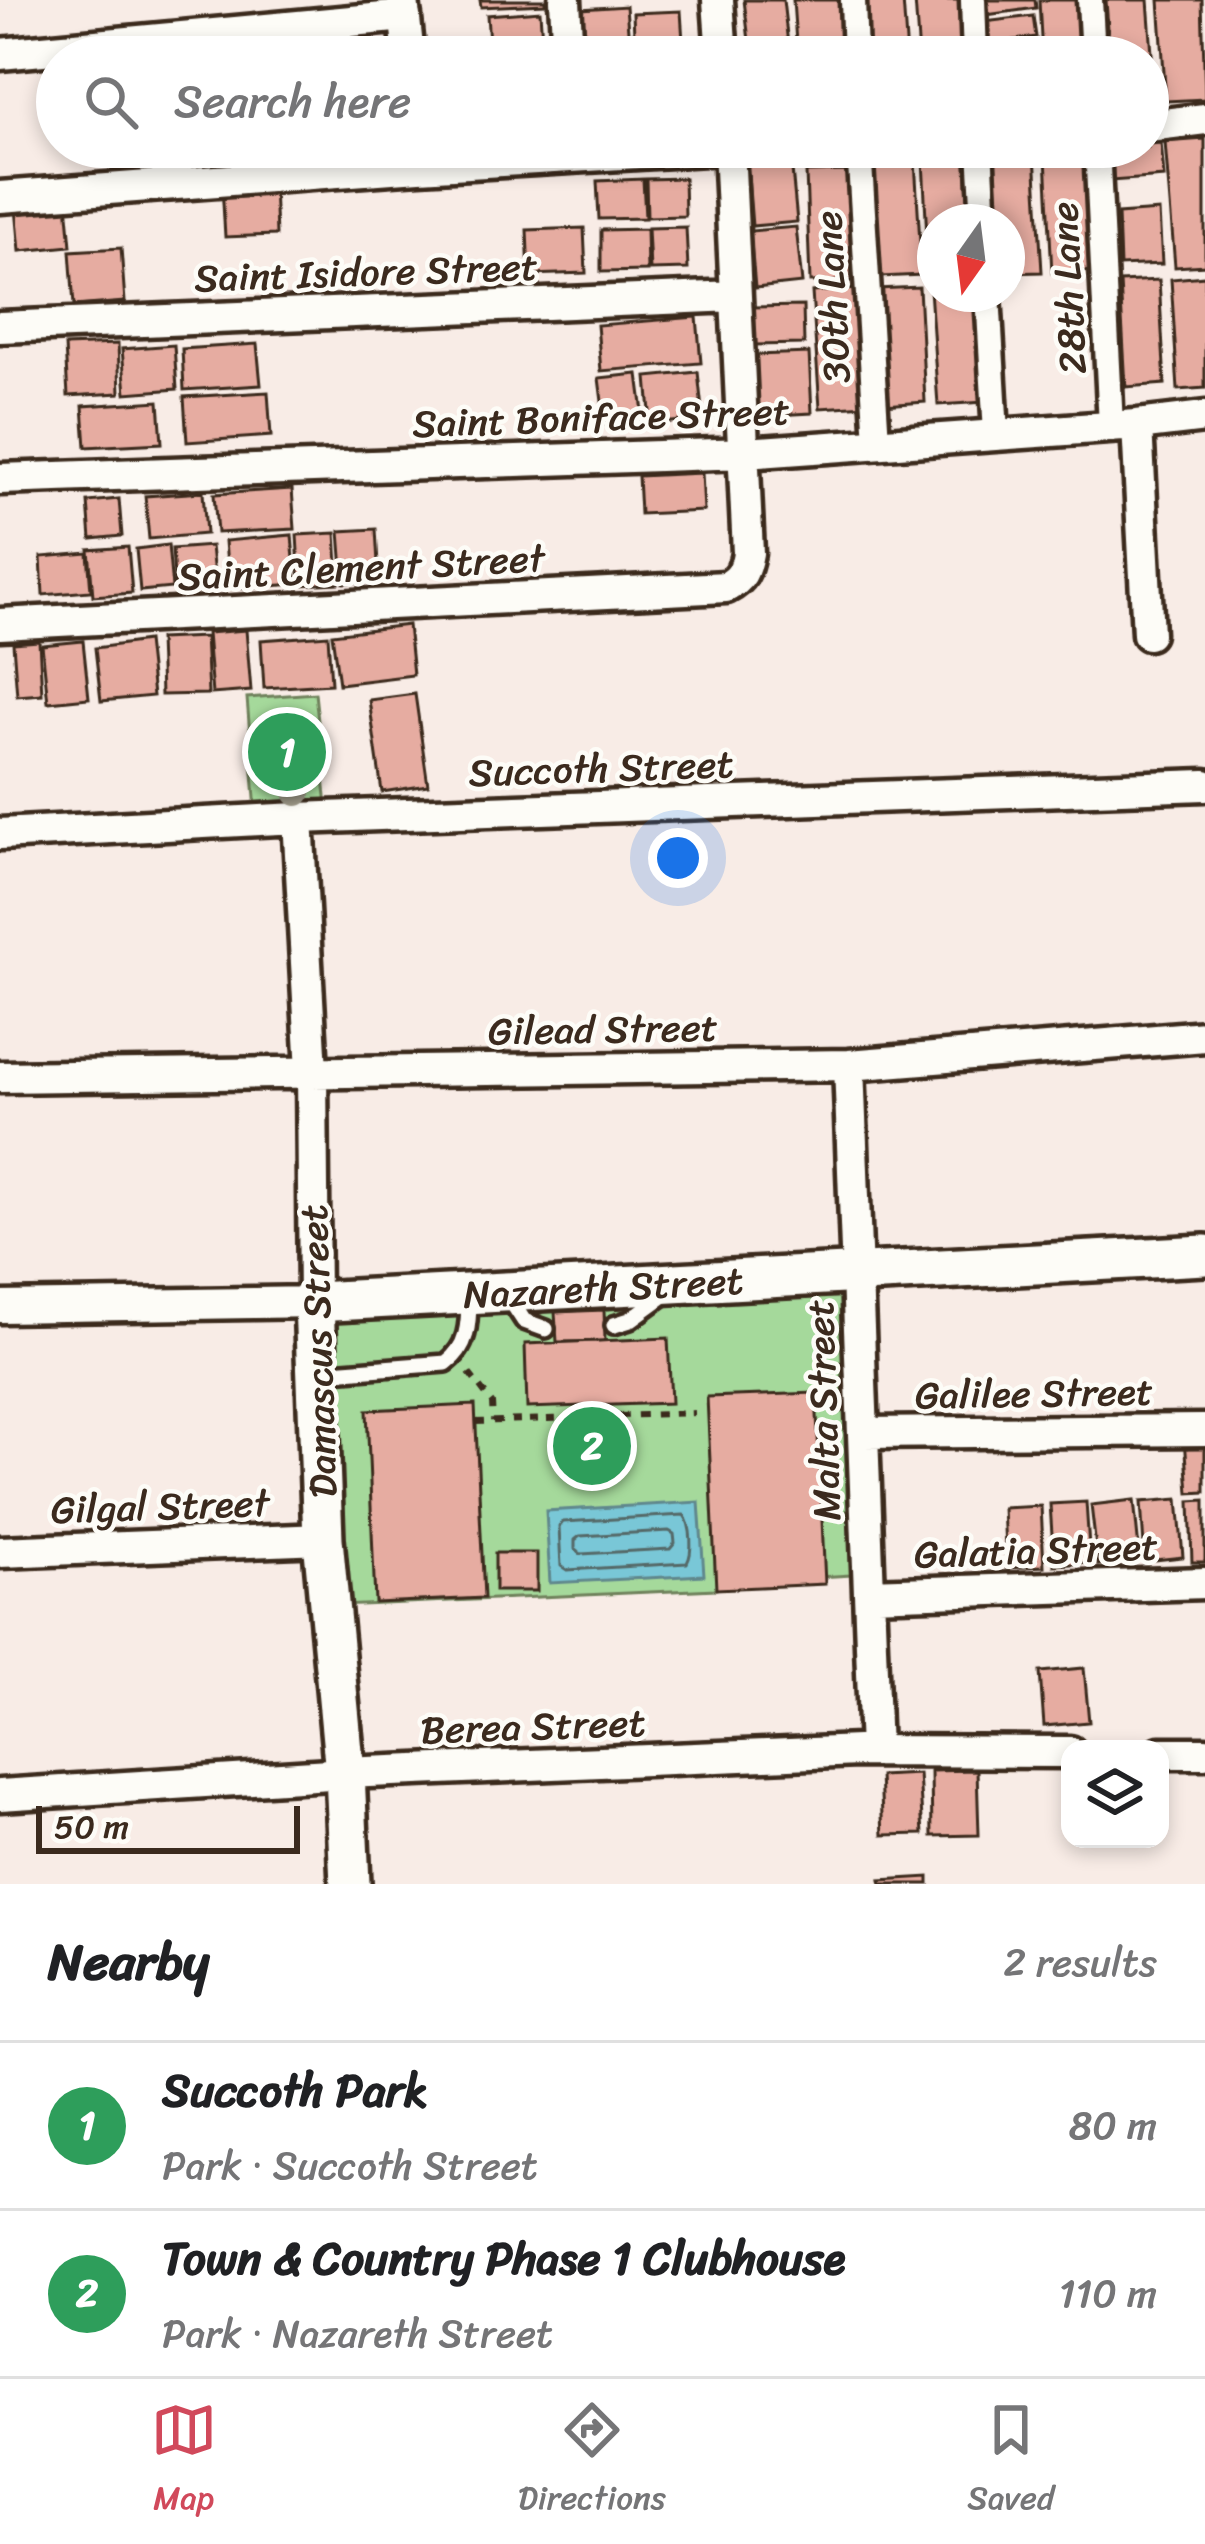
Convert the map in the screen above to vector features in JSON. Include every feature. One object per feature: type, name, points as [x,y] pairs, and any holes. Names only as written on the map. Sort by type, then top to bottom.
[{"type":"street","points":[[565,0],[567,36]]},
{"type":"street","points":[[718,0],[721,36]]},
{"type":"street","points":[[853,0],[854,36]]},
{"type":"street","points":[[973,0],[974,36]]},
{"type":"street","points":[[1090,0],[1092,36]]},
{"type":"street","points":[[158,36],[404,8]]},
{"type":"street","points":[[0,54],[36,50]]},
{"type":"street","points":[[1169,123],[1205,119]]},
{"type":"street","points":[[0,197],[296,168]]},
{"type":"street","points":[[730,168],[745,452]]},
{"type":"street","name":"30th Lane","points":[[861,168],[877,442]]},
{"type":"street","points":[[981,168],[983,204]]},
{"type":"street","name":"28th Lane","points":[[1099,168],[1124,425]]},
{"type":"street","name":"Saint Isidore Street","points":[[0,327],[735,296]]},
{"type":"street","points":[[989,312],[996,434]]},
{"type":"street","name":"Saint Boniface Street","points":[[0,479],[745,452],[1205,417]]},
{"type":"street","points":[[1124,425],[1148,634]]},
{"type":"street","name":"Saint Clement Street","points":[[0,624],[726,587],[745,571],[748,553],[745,452]]},
{"type":"street","name":"Succoth Street","points":[[0,834],[298,818],[1205,785]]},
{"type":"street","name":"Damascus Street","points":[[298,818],[312,1071],[323,1539],[345,1773],[350,1884]]},
{"type":"street","name":"Gilead Street","points":[[0,1077],[849,1065],[1205,1036]]},
{"type":"street","name":"Malta Street","points":[[849,1065],[875,1751]]},
{"type":"street","name":"Nazareth Street","points":[[0,1307],[314,1302],[1205,1255]]},
{"type":"street","name":"Galilee Street","points":[[863,1433],[1205,1430]]},
{"type":"street","name":"Gilgal Street","points":[[0,1552],[323,1539]]},
{"type":"street","name":"Galatia Street","points":[[869,1594],[1205,1582]]},
{"type":"street","name":"Berea Street","points":[[0,1796],[345,1773],[875,1751],[1061,1752]]},
{"type":"street","points":[[1169,1753],[1205,1753]]},
{"type":"lane","points":[[614,1325],[630,1320],[680,1282]]},
{"type":"lane","points":[[319,1373],[446,1364],[456,1356],[487,1293],[524,1321],[546,1329]]},
{"type":"path","points":[[456,1356],[492,1402],[493,1421]]},
{"type":"path","points":[[476,1422],[694,1413]]},
{"type":"path","points":[[608,1416],[610,1474]]},
{"type":"path","points":[[590,1417],[592,1476]]},
{"type":"green space","points":[[315,693],[327,806],[256,811],[247,698]]},
{"type":"green space","points":[[846,1296],[851,1575],[717,1583],[716,1589],[340,1606],[332,1316]]},
{"type":"water","points":[[699,1502],[704,1575],[550,1583],[546,1511]]},
{"type":"building","points":[[480,0],[545,0],[545,4],[481,7]]},
{"type":"building","points":[[744,0],[783,0],[787,36],[748,36]]},
{"type":"building","points":[[793,0],[839,0],[841,36],[796,36]]},
{"type":"building","points":[[865,0],[903,0],[906,36],[868,36]]},
{"type":"building","points":[[915,0],[963,0],[966,36],[918,36]]},
{"type":"building","points":[[977,0],[1035,0],[1036,8],[979,16]]},
{"type":"building","points":[[1039,0],[1081,0],[1083,36],[1041,36]]},
{"type":"building","points":[[1106,0],[1148,0],[1151,36],[1109,36]]},
{"type":"building","points":[[1159,0],[1202,0],[1205,99],[1169,101],[1169,36],[1161,36]]},
{"type":"building","points":[[626,6],[628,36],[583,36],[581,9]]},
{"type":"building","points":[[540,11],[542,36],[488,36],[487,15]]},
{"type":"building","points":[[681,11],[683,36],[634,36],[633,13]]},
{"type":"building","points":[[1033,16],[1036,36],[978,36],[976,23]]},
{"type":"building","points":[[1205,139],[1205,265],[1175,267],[1169,142]]},
{"type":"building","points":[[747,168],[792,168],[797,222],[752,226]]},
{"type":"building","points":[[874,168],[915,168],[917,275],[880,277]]},
{"type":"building","points":[[923,168],[966,168],[968,204],[925,204]]},
{"type":"building","points":[[991,168],[1036,168],[1042,272],[1025,272],[1025,204],[992,204]]},
{"type":"building","points":[[1047,168],[1093,168],[1098,271],[1052,273]]},
{"type":"building","points":[[1110,168],[1163,168],[1164,177],[1111,181]]},
{"type":"building","points":[[849,171],[852,281],[810,282],[806,172]]},
{"type":"building","points":[[684,178],[685,216],[647,217],[646,179]]},
{"type":"building","points":[[643,179],[645,218],[599,219],[597,181]]},
{"type":"building","points":[[274,185],[276,235],[225,237],[222,186]]},
{"type":"building","points":[[67,203],[71,246],[20,251],[16,208]]},
{"type":"building","points":[[1159,211],[1162,264],[1120,266],[1118,214]]},
{"type":"building","points":[[686,227],[688,269],[650,270],[648,228]]},
{"type":"building","points":[[796,227],[802,283],[755,288],[750,231]]},
{"type":"building","points":[[584,228],[586,273],[529,275],[527,230]]},
{"type":"building","points":[[646,229],[647,271],[601,272],[601,230]]},
{"type":"building","points":[[121,248],[125,302],[74,306],[70,251]]},
{"type":"building","points":[[1205,276],[1205,388],[1178,390],[1171,279]]},
{"type":"building","points":[[1159,280],[1165,384],[1126,387],[1120,282]]},
{"type":"building","points":[[917,287],[925,402],[884,405],[877,289]]},
{"type":"building","points":[[859,289],[867,405],[820,408],[812,292]]},
{"type":"building","points":[[803,306],[804,344],[754,345],[753,307]]},
{"type":"building","points":[[932,312],[979,312],[985,402],[938,405]]},
{"type":"building","points":[[697,317],[701,363],[601,371],[597,325]]},
{"type":"building","points":[[118,344],[120,393],[68,396],[65,346]]},
{"type":"building","points":[[257,344],[261,385],[184,390],[182,349]]},
{"type":"building","points":[[174,345],[177,389],[126,393],[122,349]]},
{"type":"building","points":[[809,353],[812,413],[758,416],[756,355]]},
{"type":"building","points":[[698,372],[703,419],[651,424],[647,377]]},
{"type":"building","points":[[638,374],[644,420],[605,425],[599,378]]},
{"type":"building","points":[[268,392],[271,436],[187,442],[184,397]]},
{"type":"building","points":[[159,401],[162,443],[86,447],[83,406]]},
{"type":"building","points":[[702,473],[704,511],[640,514],[638,476]]},
{"type":"building","points":[[292,489],[295,529],[217,533],[214,494]]},
{"type":"building","points":[[203,492],[206,534],[149,539],[145,496]]},
{"type":"building","points":[[119,499],[122,536],[91,539],[88,502]]},
{"type":"building","points":[[376,529],[379,581],[344,583],[340,531]]},
{"type":"building","points":[[336,533],[339,583],[300,585],[297,535]]},
{"type":"building","points":[[292,535],[296,584],[229,589],[225,541]]},
{"type":"building","points":[[168,545],[172,588],[140,591],[136,549]]},
{"type":"building","points":[[211,546],[215,586],[175,589],[172,549]]},
{"type":"building","points":[[128,547],[132,593],[93,596],[89,550]]},
{"type":"building","points":[[88,553],[91,591],[43,595],[41,557]]},
{"type":"building","points":[[408,625],[413,675],[339,684],[332,634]]},
{"type":"building","points":[[246,630],[251,691],[212,694],[207,633]]},
{"type":"building","points":[[328,635],[331,684],[264,688],[261,640]]},
{"type":"building","points":[[205,637],[208,694],[161,695],[159,639]]},
{"type":"building","points":[[39,641],[42,694],[17,696],[13,643]]},
{"type":"building","points":[[83,641],[89,698],[48,702],[42,645]]},
{"type":"building","points":[[147,641],[153,696],[101,701],[95,648]]},
{"type":"building","points":[[415,694],[428,785],[382,792],[369,700]]},
{"type":"building","points":[[604,1310],[605,1341],[557,1342],[555,1312]]},
{"type":"building","points":[[668,1338],[671,1403],[527,1408],[525,1344]]},
{"type":"building","points":[[816,1393],[825,1584],[716,1589],[707,1397]]},
{"type":"building","points":[[475,1405],[484,1598],[375,1603],[367,1410]]},
{"type":"building","points":[[1205,1437],[1205,1492],[1189,1493],[1185,1438]]},
{"type":"building","points":[[1178,1499],[1183,1557],[1145,1561],[1141,1502]]},
{"type":"building","points":[[1134,1500],[1140,1560],[1098,1565],[1091,1505]]},
{"type":"building","points":[[1205,1500],[1205,1562],[1192,1562],[1190,1501]]},
{"type":"building","points":[[1086,1502],[1090,1563],[1054,1565],[1050,1504]]},
{"type":"building","points":[[1041,1506],[1044,1566],[1006,1568],[1003,1508]]},
{"type":"building","points":[[495,1553],[537,1553],[537,1591],[495,1591]]},
{"type":"building","points":[[1084,1668],[1089,1722],[1044,1726],[1040,1672]]},
{"type":"building","points":[[977,1770],[979,1835],[932,1836],[931,1771]]},
{"type":"building","points":[[919,1774],[923,1834],[883,1835],[880,1776]]},
{"type":"building","points":[[929,1877],[929,1884],[882,1884],[881,1880]]},
{"type":"place","name":"Succoth Park","points":[[287,752]]},
{"type":"place","name":"Town & Country Phase 1 Clubhouse","points":[[592,1446]]}]
